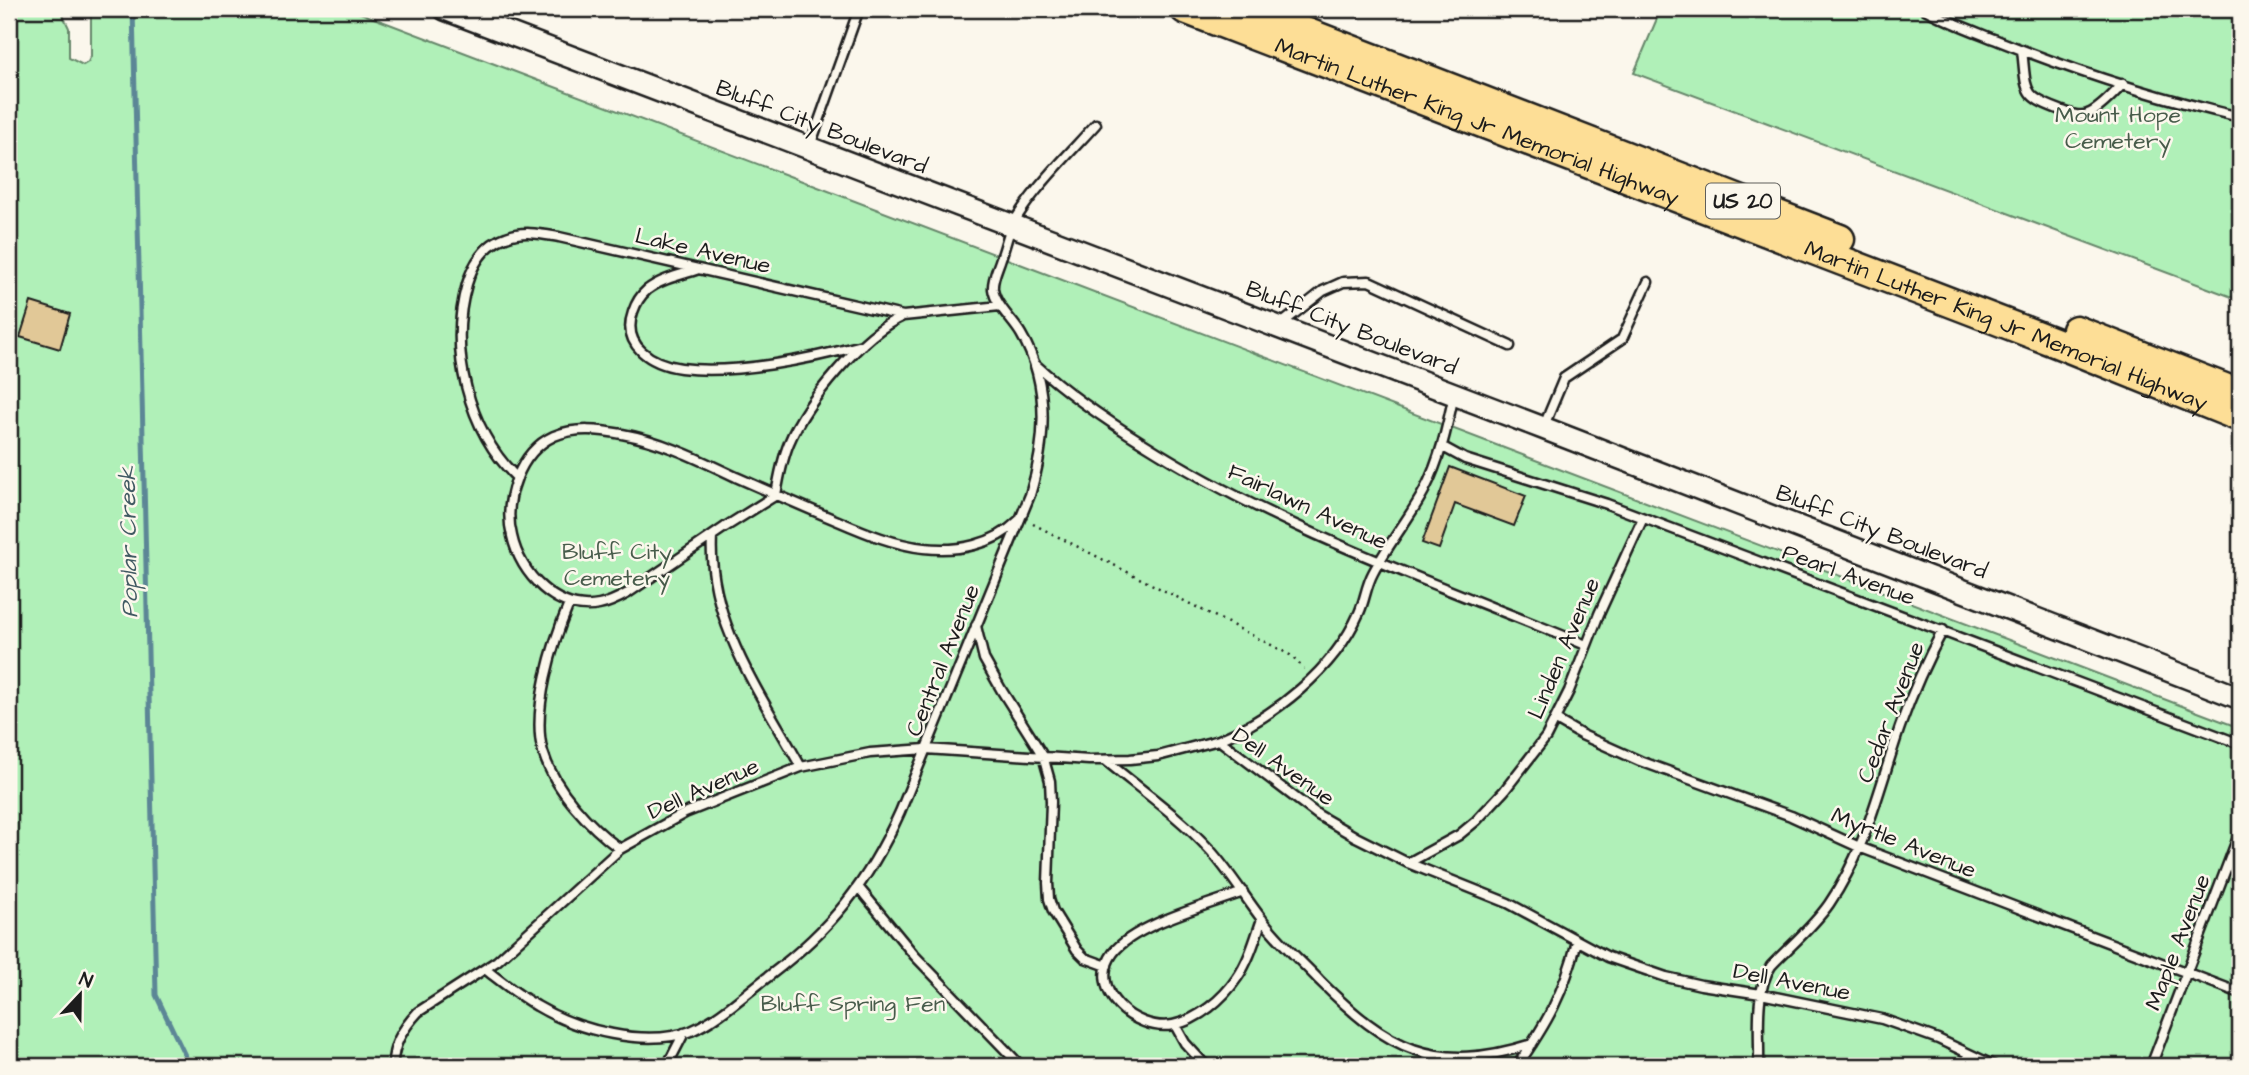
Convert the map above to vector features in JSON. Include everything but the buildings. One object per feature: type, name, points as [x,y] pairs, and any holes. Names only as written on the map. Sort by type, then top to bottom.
[{"type":"highway","name":"Martin Luther King Jr Memorial Highway","points":[[1185,9],[2041,337],[2240,417]]},
{"type":"highway","name":"Martin Luther King Jr Memorial Highway","points":[[1246,9],[2240,394]]},
{"type":"street","name":"Bluff City Boulevard","points":[[445,9],[477,15],[809,149],[1544,428],[2240,698]]},
{"type":"lane","points":[[809,149],[859,9]]},
{"type":"lane","points":[[1925,9],[2022,50],[2173,100],[2240,117]]},
{"type":"lane","points":[[2022,50],[2027,87],[2039,103],[2075,115],[2087,115],[2123,84]]},
{"type":"lane","points":[[1021,518],[1009,530],[976,544],[960,548],[923,548],[873,536],[776,495],[668,447],[627,435],[585,430],[553,437],[531,453],[517,478],[510,505],[511,536],[516,550],[530,575],[542,588],[569,604],[585,606],[599,605],[621,597],[776,495],[789,441],[819,394],[863,345],[888,322],[903,316],[1000,306],[994,295],[993,282],[1012,227],[1033,195],[1096,124]]},
{"type":"lane","name":"Lake Avenue","points":[[517,478],[486,437],[467,387],[460,347],[460,312],[469,277],[484,250],[506,236],[533,233],[903,316]]},
{"type":"lane","points":[[699,269],[656,284],[640,297],[631,318],[630,329],[639,351],[648,358],[678,368],[720,369],[834,353],[863,345]]},
{"type":"lane","points":[[1277,327],[1324,291],[1343,282],[1369,281],[1510,346]]},
{"type":"lane","points":[[1544,428],[1564,378],[1622,339],[1648,282]]},
{"type":"lane","name":"Central Avenue","points":[[684,1033],[710,1020],[809,944],[859,888],[889,837],[1021,518],[1041,452],[1043,406],[1035,364],[1022,335],[1000,306]]},
{"type":"lane","name":"Fairlawn Avenue","points":[[1035,364],[1084,404],[1175,463],[1286,519],[1380,561],[1586,645]]},
{"type":"lane","points":[[1219,740],[1265,715],[1312,677],[1336,652],[1360,612],[1371,575],[1425,489],[1443,446],[1454,394]]},
{"type":"lane","name":"Pearl Avenue","points":[[1443,446],[1465,459],[1643,518],[2240,744]]},
{"type":"lane","name":"Linden Avenue","points":[[1408,863],[1459,835],[1476,821],[1504,791],[1556,720],[1620,564],[1643,518]]},
{"type":"lane","points":[[712,537],[712,571],[722,615],[742,659],[801,767]]},
{"type":"lane","points":[[569,604],[559,628],[547,672],[541,722],[542,750],[575,807],[600,834],[620,849]]},
{"type":"lane","points":[[976,626],[984,659],[1043,756],[1050,781],[1048,864],[1049,898],[1053,911],[1077,950],[1085,958],[1107,966]]},
{"type":"lane","name":"Cedar Avenue","points":[[1759,1066],[1761,993],[1765,975],[1829,904],[1860,847],[1900,726],[1943,630]]},
{"type":"lane","name":"Myrtle Avenue","points":[[1556,720],[1640,761],[1791,816],[1860,847],[2240,993]]},
{"type":"lane","name":"Dell Avenue","points":[[485,969],[620,849],[685,814],[801,767],[870,753],[926,749],[1105,760],[1158,755],[1219,740],[1318,815],[1408,863],[1508,903],[1608,957],[1666,977],[1701,985],[1761,993],[1882,1019],[1938,1039],[1995,1066]]},
{"type":"lane","points":[[1105,760],[1191,831],[1210,850],[1262,919],[1350,1011],[1383,1036],[1431,1054],[1469,1057],[1488,1056],[1532,1044]]},
{"type":"lane","name":"Maple Avenue","points":[[2151,1066],[2240,832]]},
{"type":"lane","points":[[859,888],[915,956],[1021,1066]]},
{"type":"lane","points":[[1243,892],[1141,932],[1112,954],[1106,978],[1109,990],[1124,1012],[1135,1020],[1147,1023],[1175,1025],[1193,1018],[1210,1006],[1237,979],[1262,919]]},
{"type":"lane","points":[[1517,1066],[1561,993],[1577,941]]},
{"type":"lane","points":[[393,1066],[392,1057],[396,1046],[408,1023],[418,1012],[485,969],[538,1007],[579,1025],[635,1037],[684,1033]]},
{"type":"lane","points":[[1175,1025],[1185,1043],[1206,1066]]},
{"type":"lane","points":[[667,1066],[684,1033]]},
{"type":"lane","points":[[1965,1066],[1969,1054]]},
{"type":"path","points":[[1021,518],[1281,650],[1290,655],[1312,677]]},
{"type":"green space","name":"Bluff City Cemetery","points":[[9,9],[60,9],[69,28],[69,58],[83,65],[91,56],[91,9],[350,9],[2240,728],[2240,1066],[9,1066]]},
{"type":"green space","name":"Mount Hope Cemetery","points":[[1661,9],[2240,9],[2240,300],[1634,73]]},
{"type":"waterway","name":"Poplar Creek","points":[[133,9],[156,995],[190,1066]]},
{"type":"park label","name":"Bluff Spring Fen","points":[[853,1003]]}]
